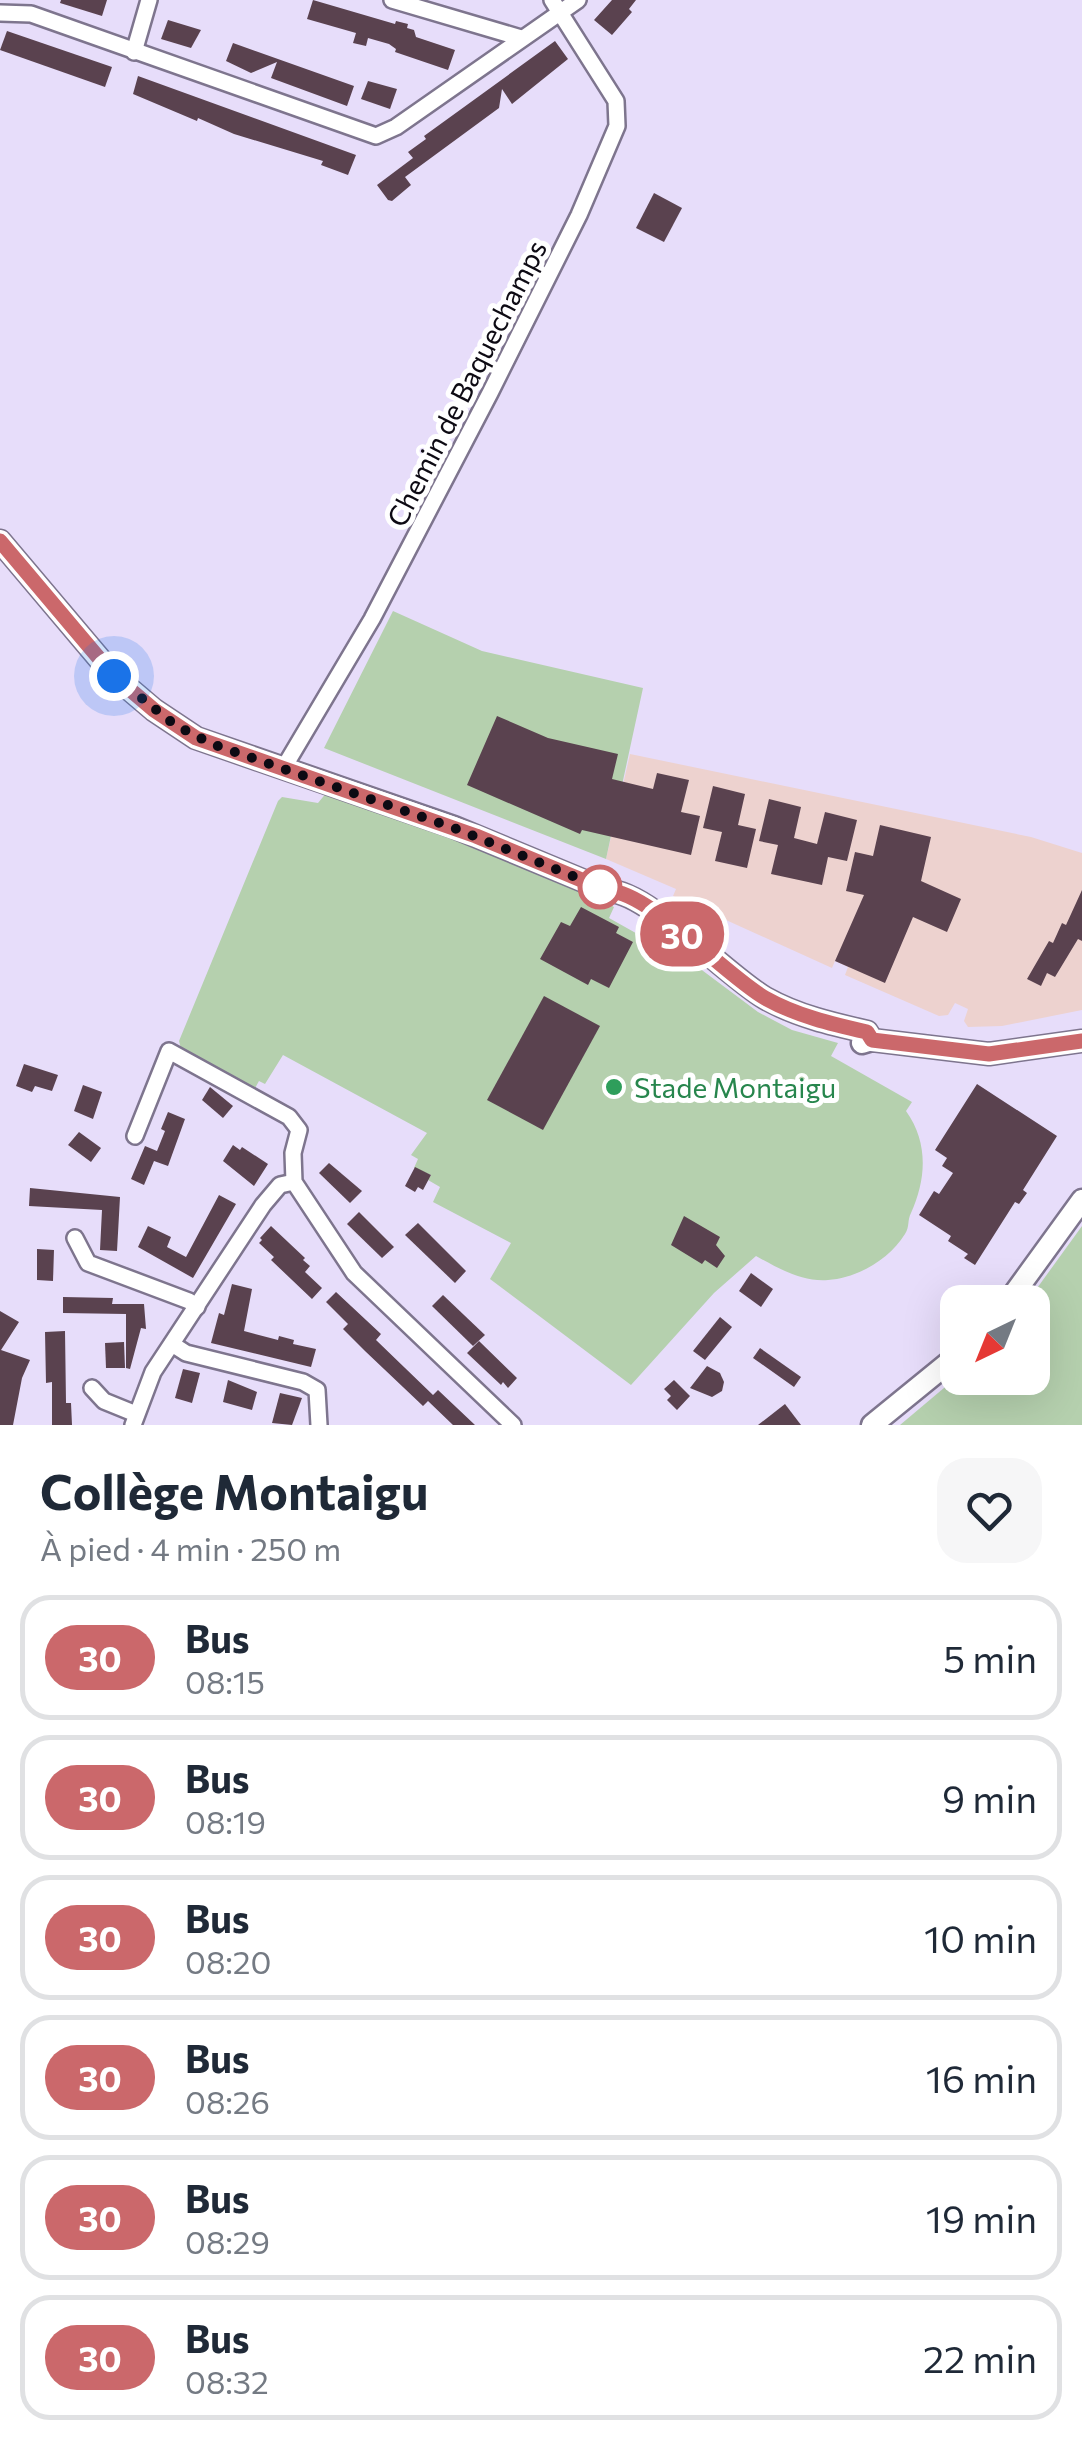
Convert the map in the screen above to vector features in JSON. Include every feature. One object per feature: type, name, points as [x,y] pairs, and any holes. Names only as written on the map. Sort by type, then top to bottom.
[{"type":"street","points":[[134,52],[149,0]]},
{"type":"street","points":[[392,0],[521,38]]},
{"type":"street","points":[[0,13],[31,14],[376,136],[521,38],[556,6],[578,0]]},
{"type":"street","name":"Chemin de Baquechamps","points":[[283,769],[356,647],[452,465],[580,216],[618,126],[616,100],[556,6]]},
{"type":"street","points":[[0,541],[91,653],[131,692],[196,738],[469,833],[608,891],[620,891],[658,915],[763,997],[808,1017],[867,1032],[872,1040],[989,1054],[1077,1038]]},
{"type":"street","points":[[135,1136],[169,1050],[289,1117],[299,1130],[294,1182],[354,1272],[513,1425]]},
{"type":"street","points":[[92,1388],[104,1401],[135,1419],[153,1372],[262,1206],[280,1185],[294,1182]]},
{"type":"street","points":[[1020,1285],[1082,1200]]},
{"type":"street","points":[[76,1238],[88,1263],[197,1307]]},
{"type":"street","points":[[172,1344],[186,1354],[303,1382],[316,1390],[319,1425]]},
{"type":"street","points":[[872,1425],[940,1369]]},
{"type":"shaded area","points":[[630,754],[1031,837],[1082,853],[1082,1010],[1002,1026],[968,1027],[964,1021],[968,1009],[955,1003],[948,1015],[939,1016],[845,975],[848,967],[835,961],[832,968],[673,896],[676,889],[606,859]]},
{"type":"green space","points":[[393,611],[482,651],[643,688],[606,859],[324,748]]},
{"type":"green space","name":"Stade Montaigu","points":[[327,792],[473,843],[580,889],[614,907],[609,918],[650,941],[655,935],[758,1012],[792,1030],[838,1043],[831,1056],[912,1102],[906,1111],[919,1136],[923,1162],[920,1188],[905,1234],[871,1266],[850,1276],[828,1280],[799,1276],[756,1256],[714,1293],[631,1385],[490,1279],[511,1243],[433,1202],[440,1187],[428,1180],[431,1175],[414,1168],[418,1159],[411,1155],[427,1133],[283,1055],[265,1084],[259,1081],[254,1090],[181,1049],[179,1041],[278,801],[282,797],[318,803]]},
{"type":"green space","points":[[1082,1226],[1082,1425],[900,1425],[940,1391],[940,1395],[1050,1395],[1050,1285],[1039,1285]]},
{"type":"building","points":[[107,0],[102,16],[60,3]]},
{"type":"building","points":[[313,0],[395,24],[408,24],[416,37],[455,50],[448,70],[368,38],[366,46],[353,43],[356,33],[307,19]]},
{"type":"building","points":[[612,0],[636,0],[629,9],[632,12],[612,35],[594,20]]},
{"type":"building","points":[[168,20],[201,30],[191,48],[161,39]]},
{"type":"building","points":[[7,31],[112,67],[105,87],[0,50]]},
{"type":"building","points":[[555,41],[568,59],[512,104],[502,89],[499,108],[405,177],[411,185],[392,201],[388,200],[377,185],[413,158],[408,152],[426,139],[424,136]]},
{"type":"building","points":[[233,43],[354,86],[347,106],[271,78],[277,62],[251,73],[226,61]]},
{"type":"building","points":[[138,76],[356,155],[348,175],[321,165],[323,161],[234,134],[198,118],[197,121],[133,94]]},
{"type":"building","points":[[368,81],[397,89],[390,109],[361,99]]},
{"type":"building","points":[[654,193],[682,208],[664,242],[636,228]]},
{"type":"building","points":[[497,716],[548,738],[618,754],[612,779],[653,789],[657,773],[689,780],[681,812],[700,816],[691,855],[582,830],[580,834],[467,785]]},
{"type":"building","points":[[713,786],[745,794],[738,825],[756,829],[747,868],[715,861],[722,832],[703,828]]},
{"type":"building","points":[[769,799],[801,807],[794,838],[817,844],[825,812],[857,820],[847,861],[828,857],[822,885],[771,874],[778,845],[759,841]]},
{"type":"building","points":[[880,825],[931,837],[921,881],[961,899],[947,932],[913,917],[885,983],[835,961],[864,895],[846,891],[855,852],[873,856]]},
{"type":"building","points":[[1082,890],[1082,941],[1078,939],[1055,977],[1047,973],[1041,986],[1027,979],[1062,923],[1066,925]]},
{"type":"building","points":[[581,907],[619,927],[616,933],[633,942],[609,988],[591,979],[588,985],[540,959],[561,922],[570,926]]},
{"type":"building","points":[[544,996],[600,1026],[543,1130],[487,1100]]},
{"type":"building","points":[[24,1064],[58,1075],[52,1091],[35,1086],[32,1092],[16,1086]]},
{"type":"building","points":[[977,1084],[1057,1136],[1023,1190],[1027,1193],[1019,1204],[1015,1202],[975,1265],[964,1258],[968,1254],[948,1241],[951,1236],[919,1215],[934,1191],[939,1194],[953,1173],[942,1166],[947,1158],[935,1150]]},
{"type":"building","points":[[83,1085],[102,1092],[93,1119],[74,1111]]},
{"type":"building","points":[[210,1087],[233,1106],[223,1118],[202,1100]]},
{"type":"building","points":[[168,1112],[185,1119],[168,1166],[154,1161],[144,1185],[131,1179],[145,1146],[157,1151]]},
{"type":"building","points":[[79,1132],[101,1148],[91,1162],[68,1145]]},
{"type":"building","points":[[233,1145],[268,1164],[254,1186],[223,1161]]},
{"type":"building","points":[[329,1163],[362,1191],[350,1203],[319,1173]]},
{"type":"building","points":[[415,1167],[431,1175],[423,1190],[418,1187],[415,1192],[405,1186]]},
{"type":"building","points":[[30,1188],[120,1197],[117,1251],[100,1250],[102,1210],[29,1206]]},
{"type":"building","points":[[219,1195],[236,1204],[193,1278],[138,1247],[148,1226],[171,1237],[167,1247],[186,1257]]},
{"type":"building","points":[[359,1212],[394,1247],[382,1258],[347,1224]]},
{"type":"building","points":[[684,1216],[720,1237],[716,1245],[725,1256],[717,1268],[705,1260],[702,1264],[671,1245]]},
{"type":"building","points":[[418,1223],[466,1271],[455,1283],[405,1235]]},
{"type":"building","points":[[271,1226],[310,1266],[305,1272],[322,1288],[312,1299],[259,1243]]},
{"type":"building","points":[[37,1249],[54,1250],[53,1281],[37,1280]]},
{"type":"building","points":[[751,1273],[773,1289],[761,1307],[739,1291]]},
{"type":"building","points":[[232,1284],[252,1289],[244,1331],[278,1340],[279,1336],[316,1349],[311,1367],[211,1343]]},
{"type":"building","points":[[336,1292],[381,1334],[376,1340],[433,1395],[438,1390],[475,1425],[453,1425],[428,1401],[423,1406],[365,1351],[343,1329],[348,1324],[326,1302]]},
{"type":"building","points":[[443,1295],[485,1335],[473,1346],[432,1306]]},
{"type":"building","points":[[63,1297],[113,1298],[112,1304],[144,1304],[146,1329],[141,1328],[130,1369],[126,1368],[126,1314],[63,1313]]},
{"type":"building","points":[[0,1311],[19,1322],[1,1350],[30,1360],[22,1378],[13,1425],[0,1425]]},
{"type":"building","points":[[720,1317],[732,1327],[705,1360],[693,1351]]},
{"type":"building","points":[[65,1331],[66,1403],[71,1403],[72,1425],[52,1425],[52,1382],[46,1383],[45,1332]]},
{"type":"building","points":[[479,1341],[517,1378],[508,1388],[467,1353]]},
{"type":"building","points":[[124,1342],[125,1368],[106,1368],[105,1343]]},
{"type":"building","points":[[760,1348],[801,1377],[794,1387],[753,1358]]},
{"type":"building","points":[[707,1366],[720,1373],[724,1382],[722,1391],[712,1397],[690,1388]]},
{"type":"building","points":[[183,1369],[200,1373],[192,1403],[175,1398]]},
{"type":"building","points":[[228,1380],[257,1392],[252,1410],[223,1402]]},
{"type":"building","points":[[674,1380],[690,1396],[677,1410],[667,1400],[671,1396],[664,1389]]},
{"type":"building","points":[[280,1393],[302,1398],[292,1425],[272,1423]]},
{"type":"building","points":[[785,1404],[801,1425],[758,1425]]},
{"type":"bus line","name":"30","points":[[0,541],[91,653],[131,692],[196,738],[476,836],[608,891],[620,891],[662,918],[763,997],[808,1017],[867,1032],[872,1040],[989,1054],[1082,1041]]},
{"type":"place","name":"Stade Montaigu","points":[[614,1087]]},
{"type":"route","points":[[114,676],[196,738],[454,828],[600,887]]}]
